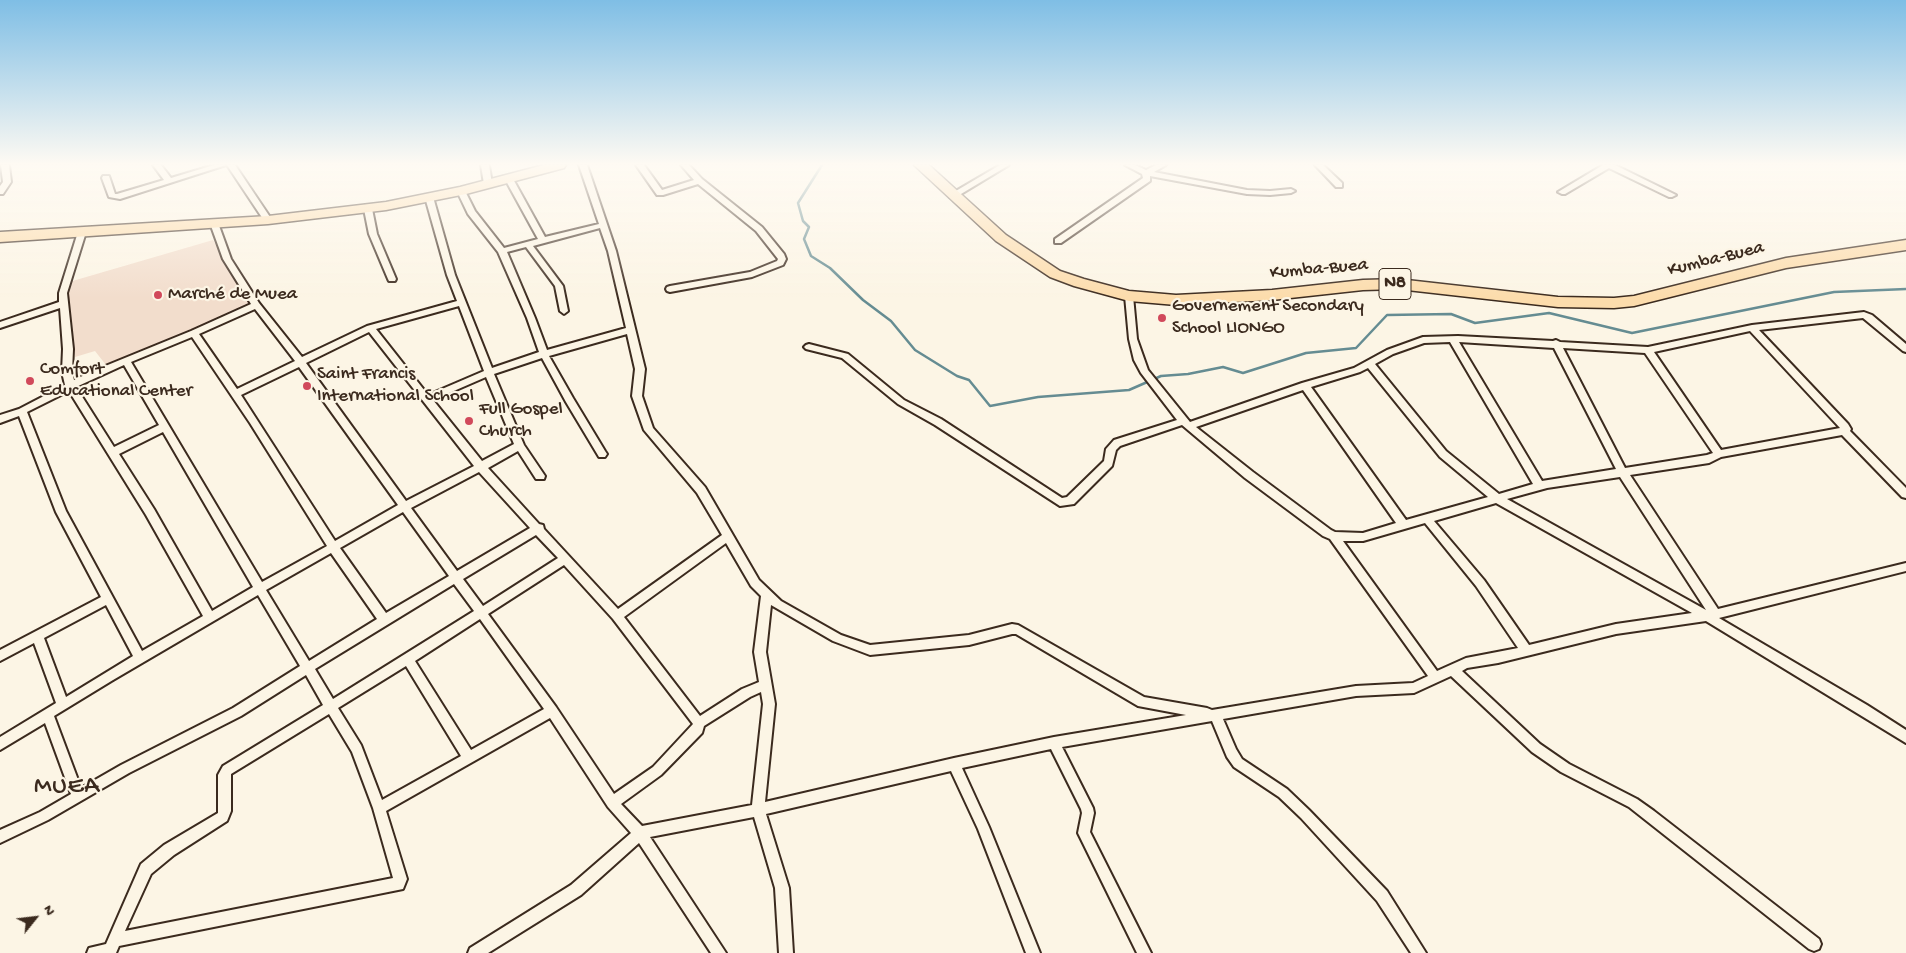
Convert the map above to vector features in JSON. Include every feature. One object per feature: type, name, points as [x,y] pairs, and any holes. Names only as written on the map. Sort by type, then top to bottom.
[{"type":"highway","points":[[0,237],[268,220],[356,209]]},
{"type":"highway","name":"Kumba-Buea","points":[[970,209],[1010,245],[1055,274],[1079,283],[1128,296],[1184,301],[1363,285],[1398,284],[1558,302],[1614,303],[1634,301],[1786,263],[1906,245]]},
{"type":"street","points":[[261,209],[268,220]]},
{"type":"street","points":[[368,209],[373,234],[392,279]]},
{"type":"street","points":[[433,209],[451,275],[488,372],[520,446],[540,476]]},
{"type":"street","points":[[470,209],[502,251],[531,318],[544,354],[568,400],[602,454]]},
{"type":"street","points":[[525,209],[542,240]]},
{"type":"street","points":[[599,209],[640,369],[637,396],[650,430],[701,490],[755,583],[777,604],[837,638],[870,650],[969,640],[1012,629],[1018,630],[1142,702],[1215,714]]},
{"type":"street","points":[[670,289],[752,274],[780,263],[782,259],[780,254],[759,229],[735,209]]},
{"type":"street","points":[[1058,241],[1103,209]]},
{"type":"street","points":[[214,223],[228,261],[256,305],[300,361],[552,711],[612,803],[640,833],[719,953]]},
{"type":"street","points":[[502,251],[604,225]]},
{"type":"street","points":[[82,232],[63,293],[68,350],[67,372],[70,385],[150,512],[210,617]]},
{"type":"street","points":[[528,244],[559,286],[564,311]]},
{"type":"street","points":[[1128,296],[1133,339],[1144,371],[1186,424],[1249,475],[1327,533],[1334,536],[1363,537],[1498,499],[1539,485],[1708,459],[1719,454],[1844,431]]},
{"type":"street","points":[[236,394],[370,328],[462,302]]},
{"type":"street","points":[[0,325],[63,304]]},
{"type":"street","points":[[0,419],[22,411],[70,385],[256,305]]},
{"type":"street","points":[[810,347],[845,356],[901,402],[944,426],[1060,502],[1070,501],[1109,463],[1111,448],[1117,443],[1186,424],[1357,370],[1416,342],[1453,339],[1556,343],[1648,350],[1752,328],[1864,315],[1869,317],[1906,349]]},
{"type":"street","points":[[370,328],[481,467],[539,528],[617,616],[699,723],[698,729],[657,771],[612,803]]},
{"type":"street","points":[[1752,328],[1845,427],[1844,431],[1906,494]]},
{"type":"street","points":[[427,398],[488,372],[631,330]]},
{"type":"street","points":[[194,333],[236,394],[333,547],[384,620]]},
{"type":"street","points":[[1453,339],[1539,485]]},
{"type":"street","points":[[1556,343],[1622,473],[1711,614]]},
{"type":"street","points":[[1648,350],[1719,454]]},
{"type":"street","points":[[94,953],[398,884],[400,879],[379,808],[357,749],[126,361]]},
{"type":"street","points":[[1369,363],[1443,454],[1498,499],[1711,614],[1906,737]]},
{"type":"street","points":[[1305,385],[1404,526]]},
{"type":"street","points":[[22,411],[61,512],[140,658]]},
{"type":"street","points":[[112,453],[164,426]]},
{"type":"street","points":[[0,744],[210,617],[404,507],[520,446]]},
{"type":"street","points":[[1427,519],[1480,583],[1526,651]]},
{"type":"street","points":[[0,837],[38,819],[125,770],[237,712],[384,620],[539,528]]},
{"type":"street","points":[[617,616],[728,536]]},
{"type":"street","points":[[1334,536],[1435,677]]},
{"type":"street","points":[[111,948],[146,869],[169,850],[223,816],[225,812],[224,775],[227,770],[332,707],[565,559]]},
{"type":"street","points":[[475,953],[576,890],[640,833],[758,810],[954,764],[1054,743],[1356,690],[1414,688],[1425,685],[1435,677],[1466,663],[1489,660],[1616,629],[1711,614],[1906,567]]},
{"type":"street","points":[[767,595],[760,652],[768,709],[758,810],[782,888],[786,953]]},
{"type":"street","points":[[0,656],[107,599]]},
{"type":"street","points":[[36,636],[63,705]]},
{"type":"street","points":[[408,659],[469,758]]},
{"type":"street","points":[[1452,668],[1536,748],[1565,768],[1633,803],[1814,944]]},
{"type":"street","points":[[699,723],[746,693],[766,685]]},
{"type":"street","points":[[379,808],[552,711]]},
{"type":"street","points":[[1215,714],[1231,754],[1238,763],[1283,793],[1305,814],[1377,890],[1419,953]]},
{"type":"street","points":[[48,715],[78,796]]},
{"type":"street","points":[[1054,743],[1087,808],[1088,814],[1084,824],[1084,833],[1144,953]]},
{"type":"street","points":[[954,764],[983,827],[1033,953]]},
{"type":"shaded area","name":"Marché de Muea","points":[[213,240],[253,304],[106,365],[95,351],[75,357],[68,304],[69,282]]},
{"type":"waterway","points":[[800,209],[803,221],[809,227],[804,239],[811,256],[830,268],[863,300],[891,321],[915,350],[957,376],[969,380],[990,406],[1038,397],[1129,390],[1161,376],[1188,374],[1223,367],[1243,373],[1306,353],[1356,348],[1387,315],[1451,314],[1475,323],[1549,313],[1632,333],[1834,292],[1906,289]]},
{"type":"place","name":"Marché de Muea","points":[[158,295]]},
{"type":"place","name":"Governement Secondary School LIONGO","points":[[1162,318]]},
{"type":"place","name":"Comfort Educational Center","points":[[30,381]]},
{"type":"place","name":"Saint Francis International School","points":[[307,386]]},
{"type":"place","name":"Full Gospel Church","points":[[469,421]]},
{"type":"district","name":"MUEA","points":[[67,788]]}]
